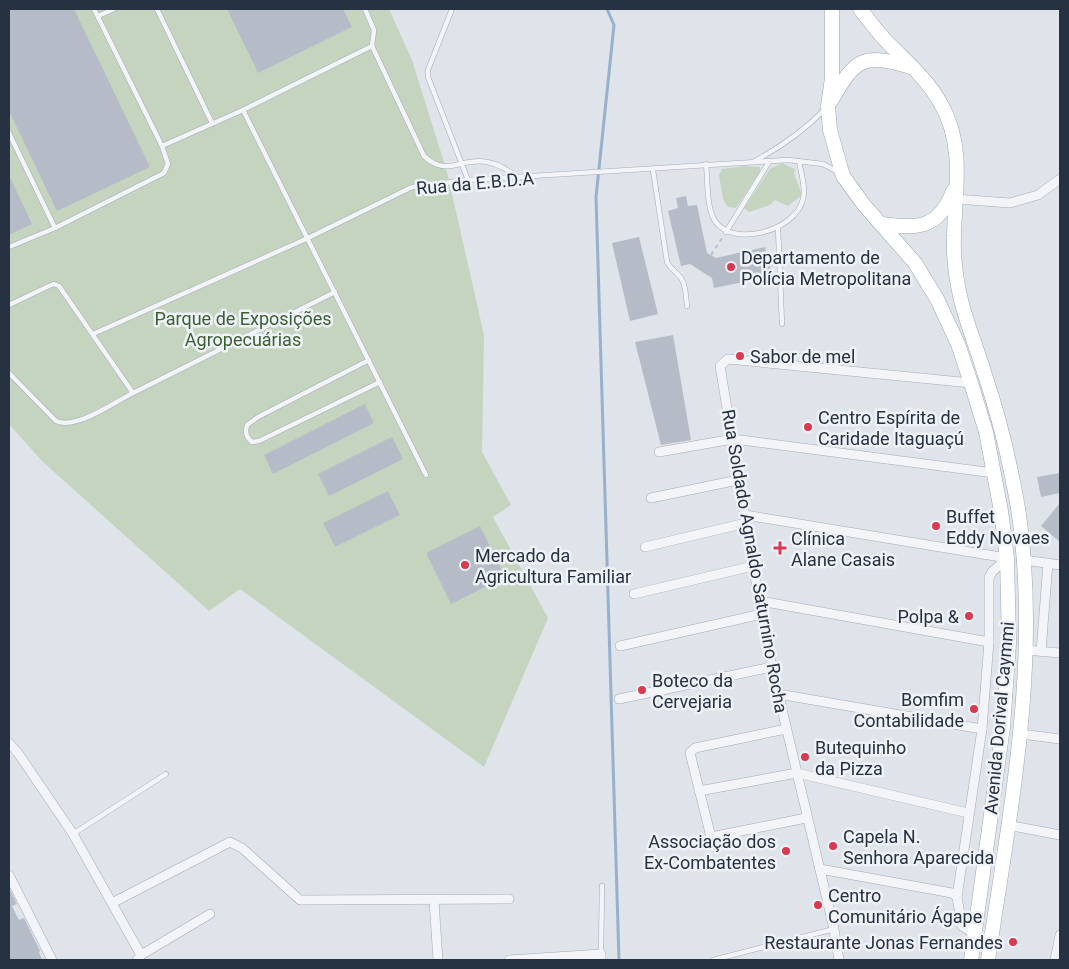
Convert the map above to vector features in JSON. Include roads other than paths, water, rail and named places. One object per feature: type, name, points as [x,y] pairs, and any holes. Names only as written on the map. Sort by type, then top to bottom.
[{"type":"main road","name":"Avenida Dorival Caymmi","points":[[832,9],[832,78],[828,106],[830,130],[843,176],[864,205],[915,263],[937,299],[958,344],[986,432],[1007,558],[1009,644],[1003,727],[971,960]]},
{"type":"main road","name":"Avenida Dorival Caymmi","points":[[860,9],[932,89],[950,124],[956,142],[958,181],[954,239],[956,278],[1010,462],[1024,560],[1026,597],[1021,734],[988,960]]},
{"type":"main road","points":[[828,106],[849,71],[862,62],[870,59],[887,60],[914,68]]},
{"type":"main road","points":[[882,224],[913,227],[934,221],[949,204],[958,181]]},
{"type":"street","points":[[956,199],[1010,203],[1038,195],[1060,179]]},
{"type":"street","name":"Rua Soldado Agnaldo Saturnino Rocha","points":[[839,960],[834,929],[806,818],[772,667],[738,480],[720,366],[728,359],[971,383]]},
{"type":"street","points":[[658,452],[733,439],[994,472]]},
{"type":"street","points":[[652,498],[738,480]]},
{"type":"street","points":[[645,547],[745,519],[1007,558]]},
{"type":"street","points":[[975,934],[962,926],[956,897],[982,729],[990,642],[989,578],[992,572],[1007,558]]},
{"type":"street","points":[[1024,560],[1060,565]]},
{"type":"street","points":[[1041,651],[1048,563]]},
{"type":"street","points":[[634,594],[753,566]]},
{"type":"street","points":[[760,601],[990,642]]},
{"type":"street","points":[[620,646],[762,614]]},
{"type":"street","points":[[1025,650],[1060,653]]},
{"type":"street","points":[[619,699],[772,667]]},
{"type":"street","points":[[778,694],[982,729]]},
{"type":"street","points":[[786,729],[695,748],[690,753],[709,835],[716,838],[806,818]]},
{"type":"street","points":[[1021,734],[1060,739]]},
{"type":"street","points":[[9,743],[18,753],[74,834],[139,957],[210,914]]},
{"type":"street","points":[[699,791],[797,773],[968,813]]},
{"type":"street","points":[[1008,826],[1060,835]]},
{"type":"street","points":[[112,903],[230,842],[242,848],[300,900],[509,900]]},
{"type":"street","points":[[820,869],[952,893],[956,897]]},
{"type":"street","points":[[9,876],[52,960]]},
{"type":"street","points":[[434,901],[438,960]]},
{"type":"street","points":[[1055,960],[1060,935]]},
{"type":"street","points":[[509,960],[601,957]]},
{"type":"lane","points":[[9,247],[55,228],[164,173],[168,164],[162,146],[94,9]]},
{"type":"lane","points":[[98,16],[114,9]]},
{"type":"lane","points":[[157,9],[212,122]]},
{"type":"lane","points":[[364,9],[374,30],[372,46],[424,156],[434,166],[442,168],[461,163],[486,162],[498,164],[519,178]]},
{"type":"lane","points":[[452,9],[428,70],[428,77],[468,180]]},
{"type":"lane","points":[[162,146],[212,122],[243,110],[372,46]]},
{"type":"lane","points":[[751,164],[781,147],[803,131],[828,106]]},
{"type":"lane","points":[[243,110],[426,475]]},
{"type":"lane","points":[[9,133],[55,228]]},
{"type":"lane","points":[[706,164],[713,217],[726,232],[737,234],[778,228],[795,215],[803,200],[804,188],[799,161]]},
{"type":"lane","name":"Rua da E.B.D.A","points":[[94,334],[308,238],[404,190],[468,180],[570,176],[706,164],[799,161],[823,164],[843,176]]},
{"type":"lane","points":[[726,232],[769,162]]},
{"type":"lane","points":[[653,170],[667,262],[671,270],[679,275],[683,282],[687,306]]},
{"type":"lane","points":[[778,228],[782,324]]},
{"type":"lane","points":[[9,305],[54,284],[63,290],[132,393]]},
{"type":"lane","points":[[9,373],[56,421],[62,424],[79,421],[335,292]]},
{"type":"lane","points":[[369,360],[258,417],[247,424],[245,432],[252,442],[259,441],[380,382]]},
{"type":"lane","points":[[74,834],[166,774]]},
{"type":"lane","points":[[601,957],[602,886]]},
{"type":"lane","points":[[713,960],[834,929]]},
{"type":"waterway","points":[[607,9],[614,25],[596,197],[619,960]]},
{"type":"place","name":"Departamento de Polícia Metropolitana","points":[[731,267]]},
{"type":"place","name":"Sabor de mel","points":[[740,356]]},
{"type":"place","name":"Centro Espírita de Caridade Itaguaçú","points":[[808,427]]},
{"type":"place","name":"Buffet Eddy Novaes","points":[[936,526]]},
{"type":"place","name":"Clínica Alane Casais","points":[[780,548]]},
{"type":"place","name":"Mercado da Agricultura Familiar","points":[[465,565]]},
{"type":"place","name":"Polpa &","points":[[969,616]]},
{"type":"place","name":"Boteco da Cervejaria","points":[[642,690]]},
{"type":"place","name":"Bomfim Contabilidade","points":[[974,709]]},
{"type":"place","name":"Butequinho da Pizza","points":[[805,757]]},
{"type":"place","name":"Capela N. Senhora Aparecida","points":[[833,846]]},
{"type":"place","name":"Associação dos Ex-Combatentes","points":[[786,851]]},
{"type":"place","name":"Centro Comunitário Ágape","points":[[818,905]]},
{"type":"place","name":"Restaurante Jonas Fernandes","points":[[1013,942]]},
{"type":"park label","name":"Parque de Exposições Agropecuárias","points":[[243,328]]}]
